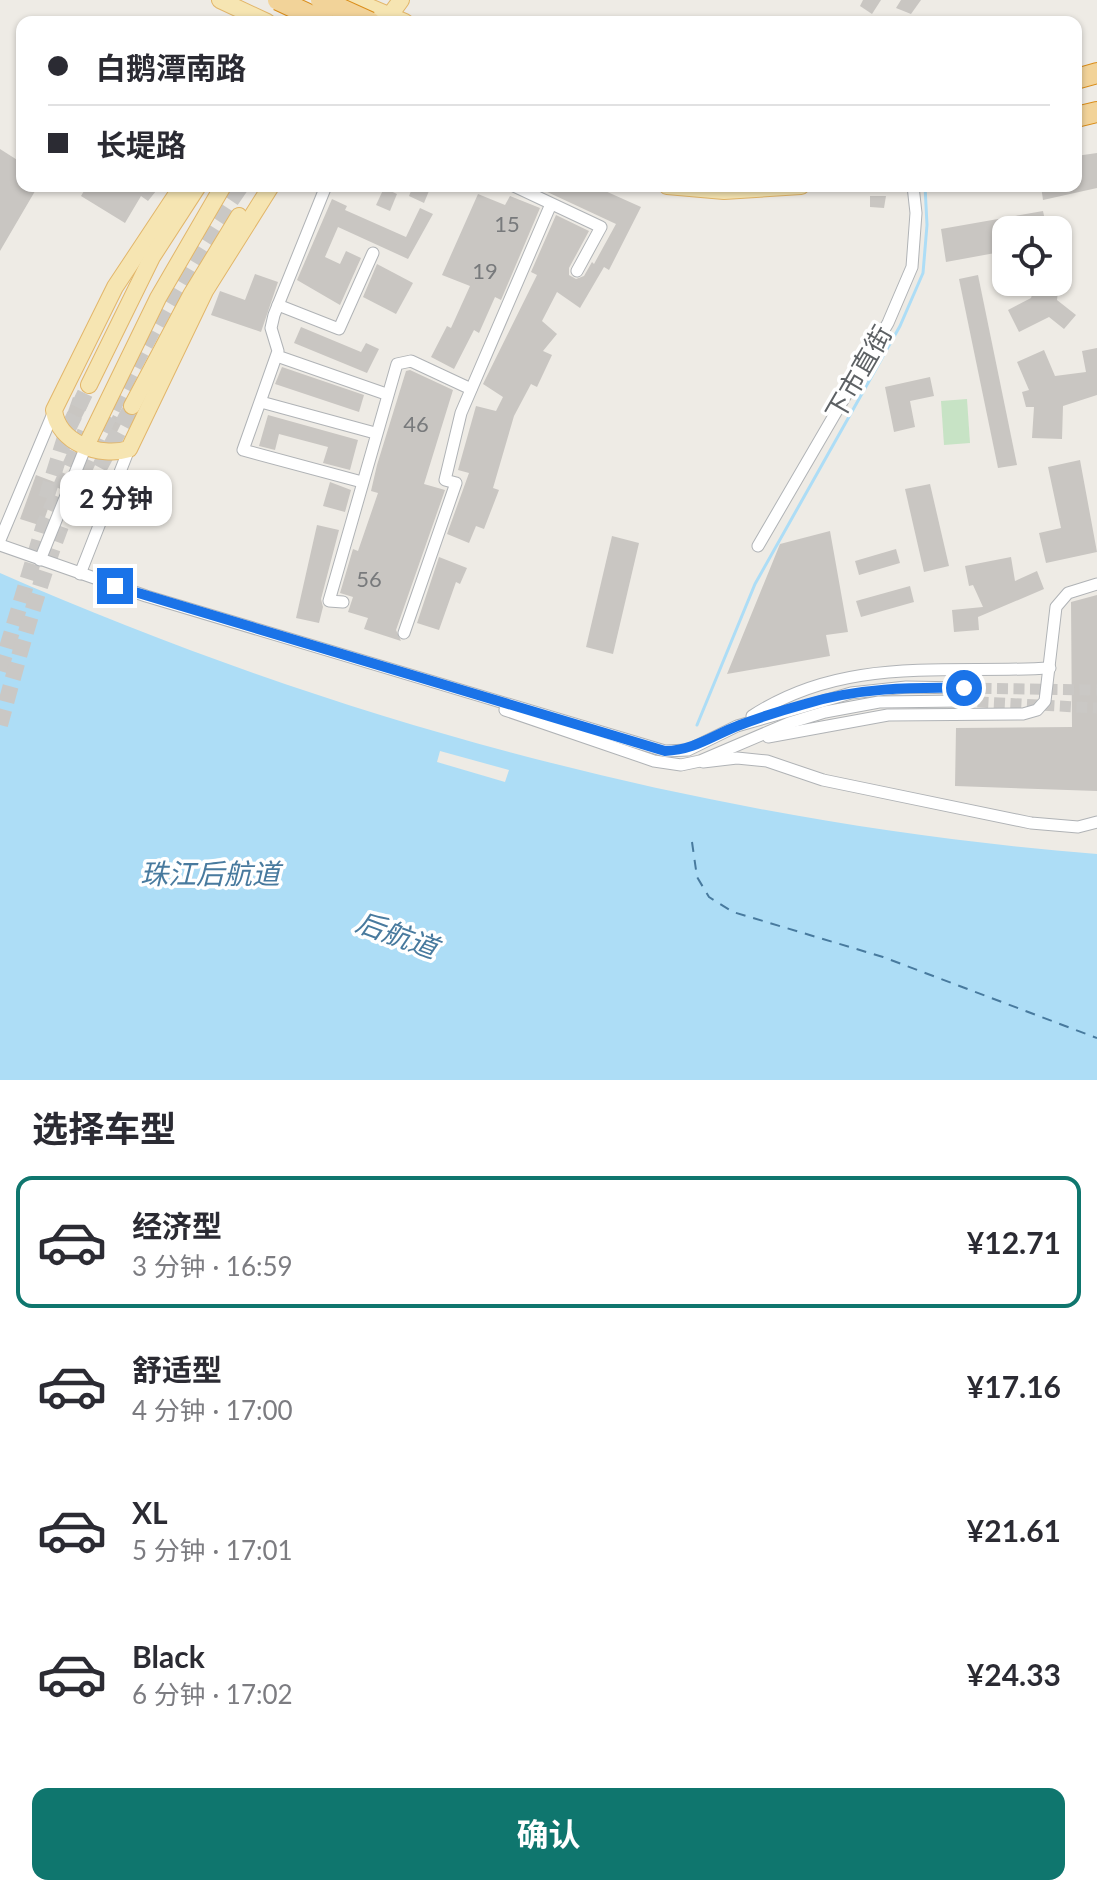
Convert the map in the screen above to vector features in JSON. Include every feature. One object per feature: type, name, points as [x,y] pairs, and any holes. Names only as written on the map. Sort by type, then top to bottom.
[{"type":"highway","points":[[278,0],[310,16]]},
{"type":"highway","points":[[321,0],[357,16]]},
{"type":"main road","points":[[220,0],[254,16]]},
{"type":"main road","points":[[353,0],[385,16]]},
{"type":"main road","points":[[178,192],[115,287],[54,410],[61,430],[86,446],[111,453],[129,449],[205,291],[267,192]]},
{"type":"main road","points":[[89,385],[152,257],[194,192]]},
{"type":"main road","points":[[86,446],[158,298],[220,192]]},
{"type":"main road","points":[[132,406],[224,238],[256,192]]},
{"type":"street","points":[[324,192],[278,305],[271,328],[277,356],[243,450],[362,482]]},
{"type":"street","points":[[526,192],[601,227],[577,271]]},
{"type":"street","name":"下市直街","points":[[758,546],[888,323],[912,267],[916,213],[914,192]]},
{"type":"street","points":[[404,633],[456,483],[445,480],[461,413],[551,204]]},
{"type":"street","points":[[278,305],[339,329],[373,253]]},
{"type":"street","points":[[277,356],[386,394]]},
{"type":"street","points":[[343,602],[329,601],[397,364],[404,361],[471,389]]},
{"type":"street","points":[[261,402],[375,433]]},
{"type":"street","points":[[54,410],[0,542],[80,574],[665,751],[688,750],[737,726],[798,689],[871,672],[1050,668]]},
{"type":"street","points":[[40,560],[86,446]]},
{"type":"street","points":[[80,574],[129,449]]},
{"type":"street","points":[[745,741],[888,715],[1023,714],[1037,710],[1045,701],[1056,607],[1068,593],[1097,584]]},
{"type":"street","points":[[446,685],[502,709],[654,761],[681,765],[737,758],[767,761],[823,780],[1031,823],[1078,827],[1097,822]]},
{"type":"street","points":[[737,726],[807,703],[851,693],[906,687],[964,688]]},
{"type":"street","points":[[696,762],[789,723],[852,707],[879,702],[961,701]]},
{"type":"green space","points":[[967,399],[970,443],[944,445],[941,401]]},
{"type":"water","name":"珠江后航道","points":[[0,573],[264,677],[400,721],[537,759],[675,792],[815,819],[956,840],[1097,854],[1097,1080],[0,1080]]},
{"type":"pier","points":[[440,751],[509,770],[505,782],[437,762]]},
{"type":"building","points":[[863,0],[881,0],[872,14],[860,6]]},
{"type":"building","points":[[901,0],[921,0],[911,14],[896,8]]},
{"type":"building","points":[[0,149],[16,159],[16,192],[34,192],[0,251]]},
{"type":"building","points":[[1097,153],[1097,188],[1082,191],[1082,155]]},
{"type":"building","points":[[83,192],[155,192],[148,201],[141,196],[125,223],[81,196]]},
{"type":"building","points":[[382,192],[397,194],[390,211],[376,205]]},
{"type":"building","points":[[411,192],[429,192],[424,203],[409,196]]},
{"type":"building","points":[[547,192],[607,192],[641,207],[609,270],[604,267],[580,308],[557,292],[542,321],[557,334],[543,351],[552,355],[537,387],[531,384],[514,416],[493,488],[499,490],[484,529],[476,526],[469,543],[447,534],[469,473],[458,470],[476,406],[496,411],[503,397],[483,384],[537,275],[531,272],[556,215],[589,231],[569,268],[569,275],[576,279],[584,276],[592,262],[594,264],[616,224]]},
{"type":"building","points":[[1042,192],[1079,192],[1043,200]]},
{"type":"building","points":[[478,194],[505,205],[510,196],[540,208],[501,300],[495,297],[479,333],[474,330],[454,369],[431,357],[447,326],[451,328],[470,286],[442,275]]},
{"type":"building","points":[[870,196],[886,196],[884,208],[870,207]]},
{"type":"building","points":[[332,199],[347,206],[345,210],[406,237],[420,208],[433,214],[408,259],[338,227],[325,257],[340,264],[346,251],[361,258],[340,305],[297,280]]},
{"type":"building","points":[[1043,211],[1044,216],[1015,216]]},
{"type":"building","points":[[992,220],[992,254],[946,262],[941,229]]},
{"type":"building","points":[[377,264],[413,283],[396,314],[363,297]]},
{"type":"building","points":[[255,274],[278,282],[261,332],[211,315],[220,291],[245,300]]},
{"type":"building","points":[[978,275],[1017,465],[998,468],[959,279]]},
{"type":"building","points":[[1057,296],[1057,300],[1076,315],[1064,329],[1049,317],[1019,332],[1008,310],[1031,298]]},
{"type":"building","points":[[301,327],[361,352],[366,343],[379,349],[367,373],[294,343]]},
{"type":"building","points":[[1097,348],[1097,395],[1063,406],[1062,439],[1032,438],[1034,407],[1026,407],[1022,392],[1029,390],[1017,362],[1044,350],[1055,376],[1086,372],[1082,351]]},
{"type":"building","points":[[282,367],[364,395],[359,412],[275,384]]},
{"type":"building","points":[[410,370],[453,390],[424,484],[445,490],[396,630],[401,641],[364,629],[368,618],[348,612],[353,597],[340,593],[353,549],[358,551],[378,493],[371,491],[377,465],[406,371]]},
{"type":"building","points":[[930,377],[934,396],[910,401],[915,427],[894,432],[885,387]]},
{"type":"building","points":[[73,397],[88,405],[80,421],[67,414]]},
{"type":"building","points":[[113,415],[123,420],[115,436],[106,431]]},
{"type":"building","points":[[268,415],[358,440],[350,470],[323,463],[328,447],[279,434],[275,450],[259,446]]},
{"type":"building","points":[[1080,460],[1097,552],[1046,563],[1039,533],[1061,528],[1048,467]]},
{"type":"building","points":[[36,475],[57,483],[42,526],[20,519]]},
{"type":"building","points":[[330,482],[351,490],[345,512],[323,506]]},
{"type":"building","points":[[930,484],[949,566],[924,572],[905,489]]},
{"type":"building","points":[[317,525],[339,530],[321,599],[323,607],[319,623],[296,618]]},
{"type":"building","points":[[830,531],[848,632],[826,635],[830,656],[727,674],[780,544]]},
{"type":"building","points":[[612,536],[639,543],[613,654],[586,647]]},
{"type":"building","points":[[896,549],[900,563],[859,575],[855,561]]},
{"type":"building","points":[[439,557],[467,568],[460,584],[456,582],[439,630],[417,623]]},
{"type":"building","points":[[1011,557],[1015,581],[1037,571],[1044,589],[978,617],[979,630],[954,632],[952,610],[983,607],[973,585],[969,586],[965,566]]},
{"type":"building","points":[[910,586],[914,602],[861,617],[856,601]]},
{"type":"building","points":[[1097,595],[1097,791],[955,786],[956,728],[1072,727],[1071,602]]},
{"type":"waterway","points":[[697,725],[755,584],[900,326],[923,273],[927,225],[925,192]]},
{"type":"ferry route","points":[[692,842],[697,877],[709,897],[733,912],[883,957],[1097,1038]]},
{"type":"tunnel","points":[[0,725],[44,574],[77,486],[152,332],[237,192]]},
{"type":"tunnel","points":[[46,498],[67,431],[89,385]]},
{"type":"tunnel","points":[[77,510],[132,406]]},
{"type":"tunnel","points":[[0,671],[44,525],[85,432]]},
{"type":"tunnel","points":[[964,688],[1097,690]]},
{"type":"tunnel","points":[[961,701],[1097,708]]},
{"type":"route","points":[[115,586],[606,732],[649,749],[665,751],[688,750],[737,726],[807,703],[851,693],[906,687],[964,688]]},
{"type":"water label","name":"后航道","points":[[397,935]]}]
